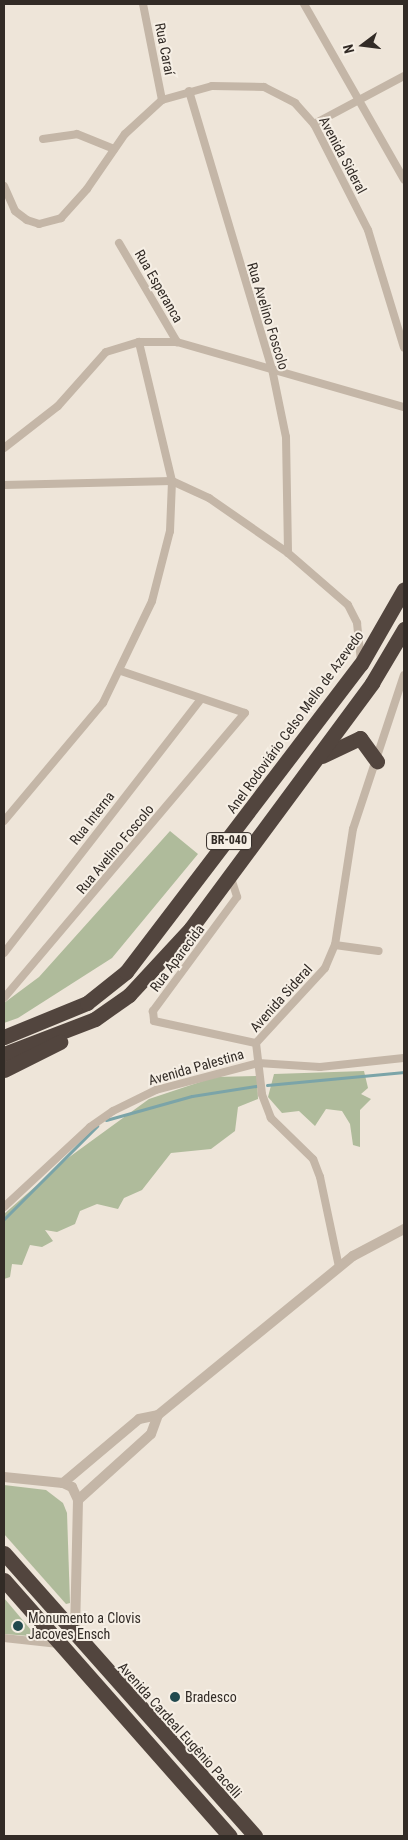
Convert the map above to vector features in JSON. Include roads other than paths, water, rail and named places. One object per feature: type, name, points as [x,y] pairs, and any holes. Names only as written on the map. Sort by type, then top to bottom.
[{"type":"highway","name":"Anel Rodoviário Celso Mello de Azevedo","points":[[4,1037],[87,1003],[126,972],[361,664],[404,589]]},
{"type":"highway","name":"BR-040","points":[[4,1054],[96,1019],[129,994],[191,928],[392,654],[404,629]]},
{"type":"highway","points":[[314,761],[360,738],[377,762]]},
{"type":"highway","points":[[4,1070],[40,1055],[96,1019]]},
{"type":"highway","name":"Avenida Cardeal Eugênio Pacelli","points":[[4,1553],[75,1637],[255,1836]]},
{"type":"highway","points":[[4,1580],[230,1836]]},
{"type":"street","name":"Rua Caraí","points":[[143,4],[162,100]]},
{"type":"street","points":[[304,4],[404,179]]},
{"type":"street","points":[[314,124],[404,76]]},
{"type":"street","name":"Avenida Sideral","points":[[4,186],[15,210],[27,220],[39,224],[61,218],[114,149],[162,100],[189,91],[244,83],[264,86],[295,103],[314,124],[368,230],[404,348]]},
{"type":"street","name":"Rua Avelino Foscolo","points":[[189,91],[272,369],[286,437],[288,553]]},
{"type":"street","points":[[43,139],[77,134],[114,149]]},
{"type":"street","name":"Rua Esperanca","points":[[119,243],[177,342]]},
{"type":"street","points":[[4,448],[58,406],[106,352],[139,342],[177,342],[404,408]]},
{"type":"street","points":[[4,821],[103,703],[121,671],[156,583],[170,531],[172,481],[139,342]]},
{"type":"street","points":[[4,485],[172,481],[210,498],[288,553],[348,605],[357,623],[361,664]]},
{"type":"street","points":[[121,671],[201,699]]},
{"type":"street","name":"Avenida Sideral","points":[[339,1267],[320,1177],[313,1158],[271,1118],[262,1094],[256,1044],[324,968],[335,945],[353,829],[377,762],[404,675]]},
{"type":"street","name":"Rua Avelino Foscolo","points":[[4,998],[245,713],[201,699]]},
{"type":"street","name":"Rua Interna","points":[[4,953],[201,699]]},
{"type":"street","name":"Rua Aparecida","points":[[230,873],[237,897],[153,1012],[154,1021],[256,1044]]},
{"type":"street","points":[[335,945],[379,951]]},
{"type":"street","name":"Avenida Palestina","points":[[4,1207],[113,1111],[156,1090],[258,1063],[320,1066],[404,1058]]},
{"type":"street","points":[[63,1483],[138,1419],[158,1415],[339,1267],[383,1237],[404,1229]]},
{"type":"street","points":[[78,1500],[151,1434],[158,1415]]},
{"type":"street","points":[[4,1477],[63,1483],[72,1487],[78,1500],[75,1637]]},
{"type":"street","points":[[4,1638],[60,1644]]},
{"type":"waterway","points":[[267,1085],[404,1072]]},
{"type":"waterway","points":[[106,1120],[192,1096],[256,1086]]},
{"type":"waterway","points":[[4,1219],[97,1126]]},
{"type":"place","name":"Monumento a Clovis Jacoves Ensch","points":[[18,1626]]},
{"type":"place","name":"Bradesco","points":[[175,1697]]}]
